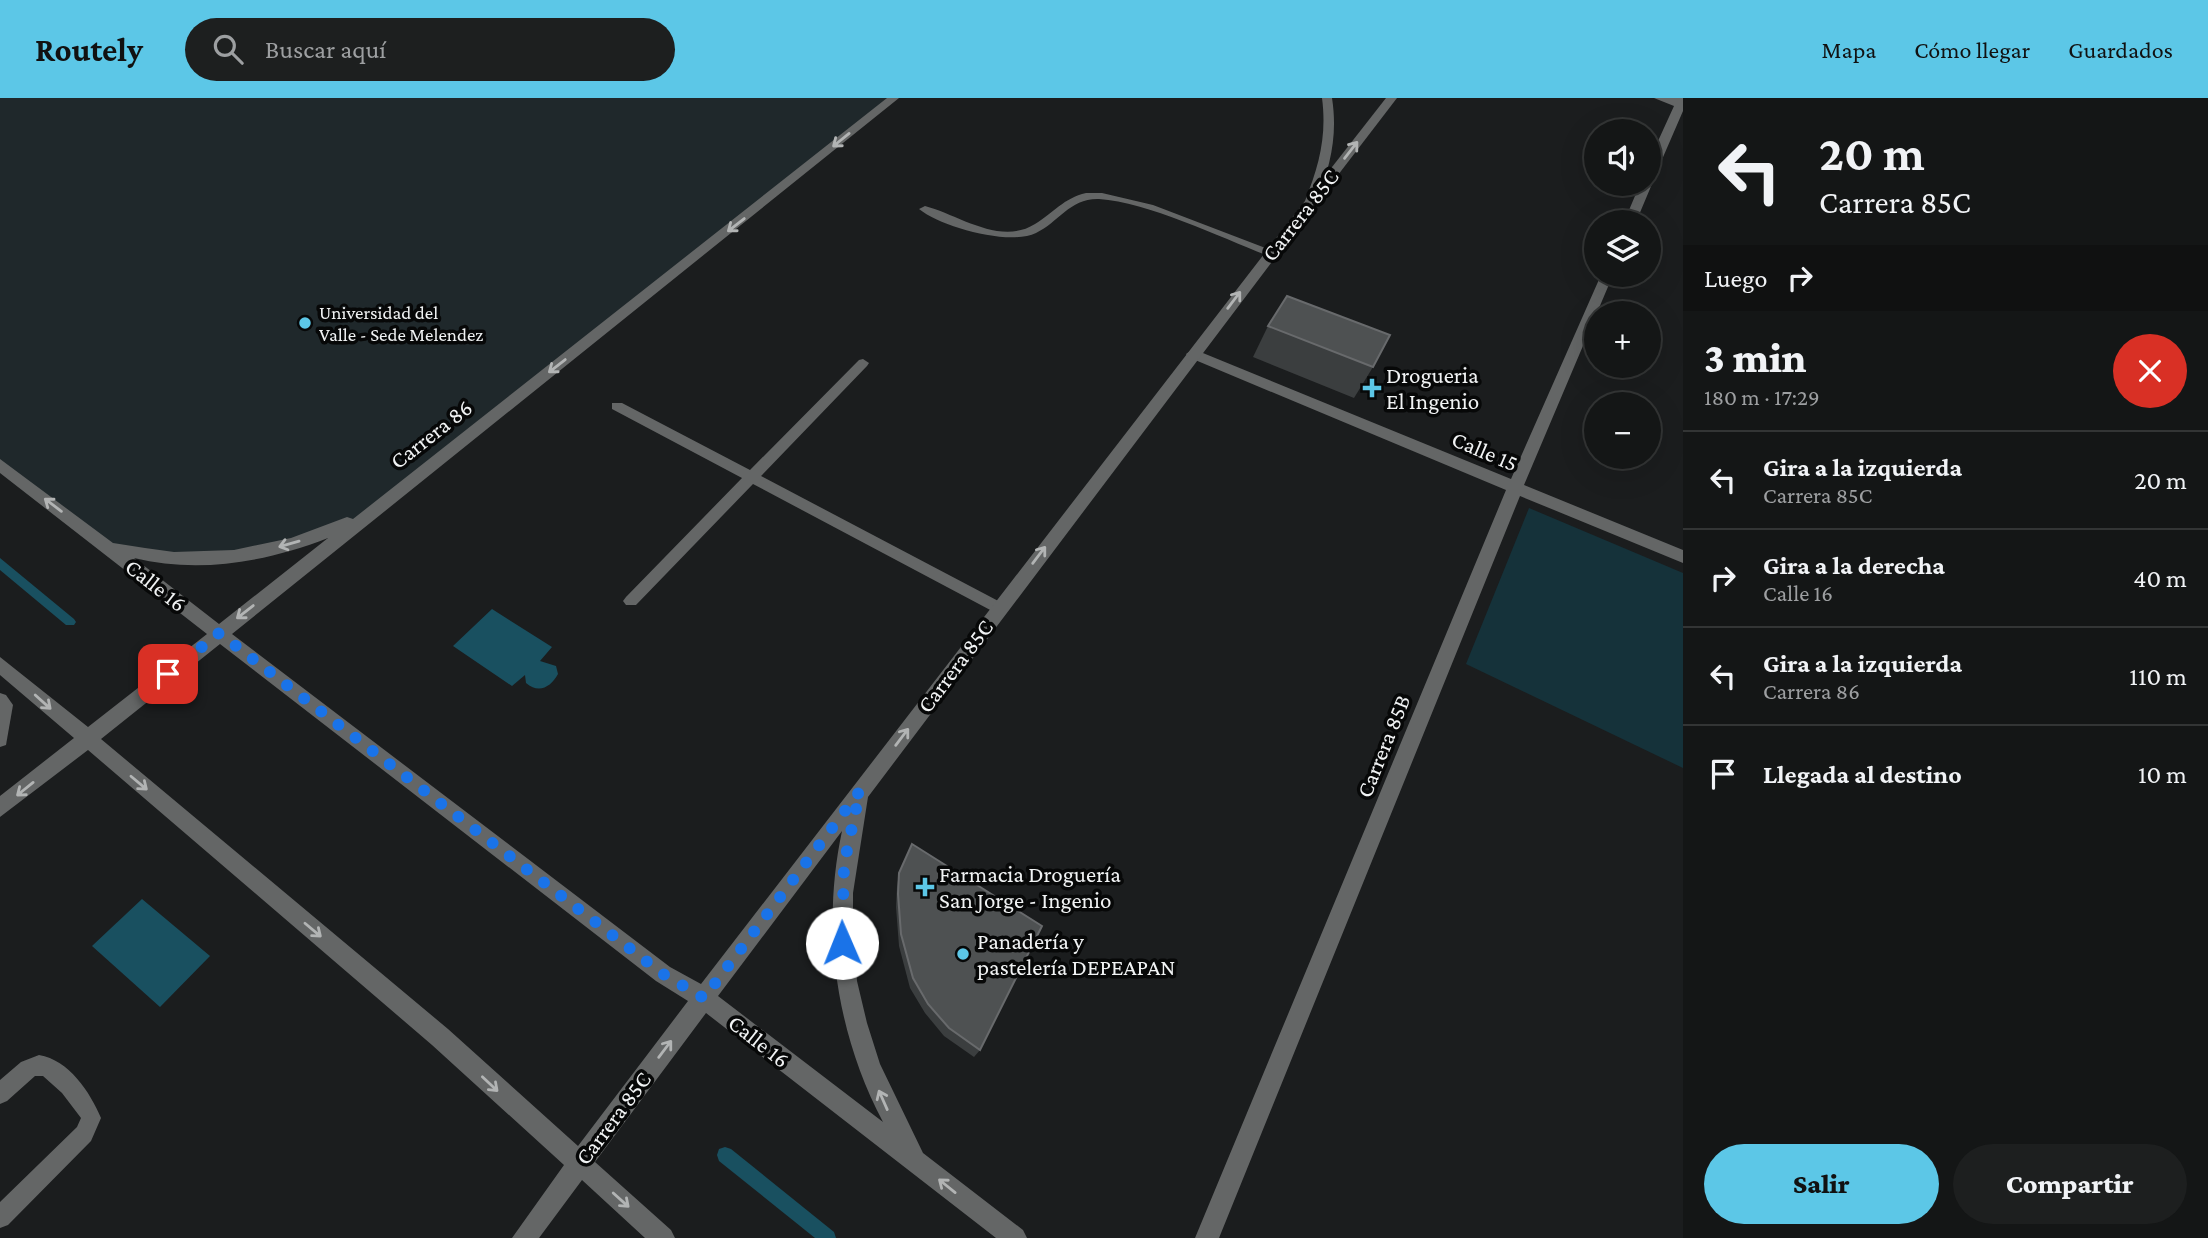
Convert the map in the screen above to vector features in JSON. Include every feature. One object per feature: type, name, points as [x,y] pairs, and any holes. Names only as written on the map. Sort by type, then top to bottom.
[{"type":"street","name":"Carrera 86","points":[[0,808],[894,98]]},
{"type":"street","points":[[1311,202],[1327,159],[1332,126],[1327,98]]},
{"type":"street","name":"Carrera 85C","points":[[524,1238],[1270,252],[1392,98]]},
{"type":"street","points":[[1659,98],[1682,102],[1661,149]]},
{"type":"street","name":"Carrera 85B","points":[[1207,1238],[1515,488],[1602,287]]},
{"type":"street","name":"Calle 15","points":[[1193,354],[1683,557]]},
{"type":"street","name":"Calle 16","points":[[0,465],[663,974],[704,998],[1015,1238]]},
{"type":"street","points":[[106,545],[137,554],[172,559],[249,554],[325,533],[375,509]]},
{"type":"street","points":[[0,664],[440,1037],[663,1238]]},
{"type":"street","points":[[0,701],[4,705],[0,739]]},
{"type":"street","points":[[860,791],[844,864],[841,903],[847,985],[871,1072],[891,1116],[916,1160]]},
{"type":"lane","points":[[925,209],[992,233],[1015,236],[1035,231],[1073,200],[1086,195],[1103,196],[1146,208],[1270,252]]},
{"type":"lane","points":[[631,601],[863,363]]},
{"type":"lane","points":[[617,406],[999,608]]},
{"type":"lane","points":[[0,1094],[24,1072],[38,1064],[50,1066],[87,1105],[91,1118],[84,1134],[0,1217]]},
{"type":"shaded area","name":"Universidad del Valle - Sede Melendez","points":[[0,98],[894,98],[375,509],[335,529],[210,559],[106,545],[0,465]]},
{"type":"shaded area","points":[[1529,508],[1683,573],[1683,768],[1466,664]]},
{"type":"shaded area","points":[[492,609],[552,647],[540,661],[556,666],[558,674],[544,688],[536,688],[526,683],[525,675],[512,686],[453,646]]},
{"type":"shaded area","points":[[142,899],[210,956],[160,1007],[92,946]]},
{"type":"building","points":[[1287,296],[1390,335],[1373,367],[1268,326]]},
{"type":"building","name":"Panadería y pastelería DEPEAPAN","points":[[912,844],[1042,926],[980,1050],[949,1028],[928,1004],[913,978],[901,934],[898,894],[899,873]]},
{"type":"waterway","points":[[0,563],[70,622]]},
{"type":"waterway","points":[[725,1155],[828,1238]]},
{"type":"place","name":"Universidad del Valle - Sede Melendez","points":[[305,323]]},
{"type":"place","name":"Drogueria El Ingenio","points":[[1372,388]]},
{"type":"place","name":"Farmacia Droguería San Jorge - Ingenio","points":[[925,887]]},
{"type":"place","name":"Panadería y pastelería DEPEAPAN","points":[[963,954]]},
{"type":"route","points":[[168,674],[219,633],[663,974],[704,998],[860,791],[844,864],[842,943]]}]
